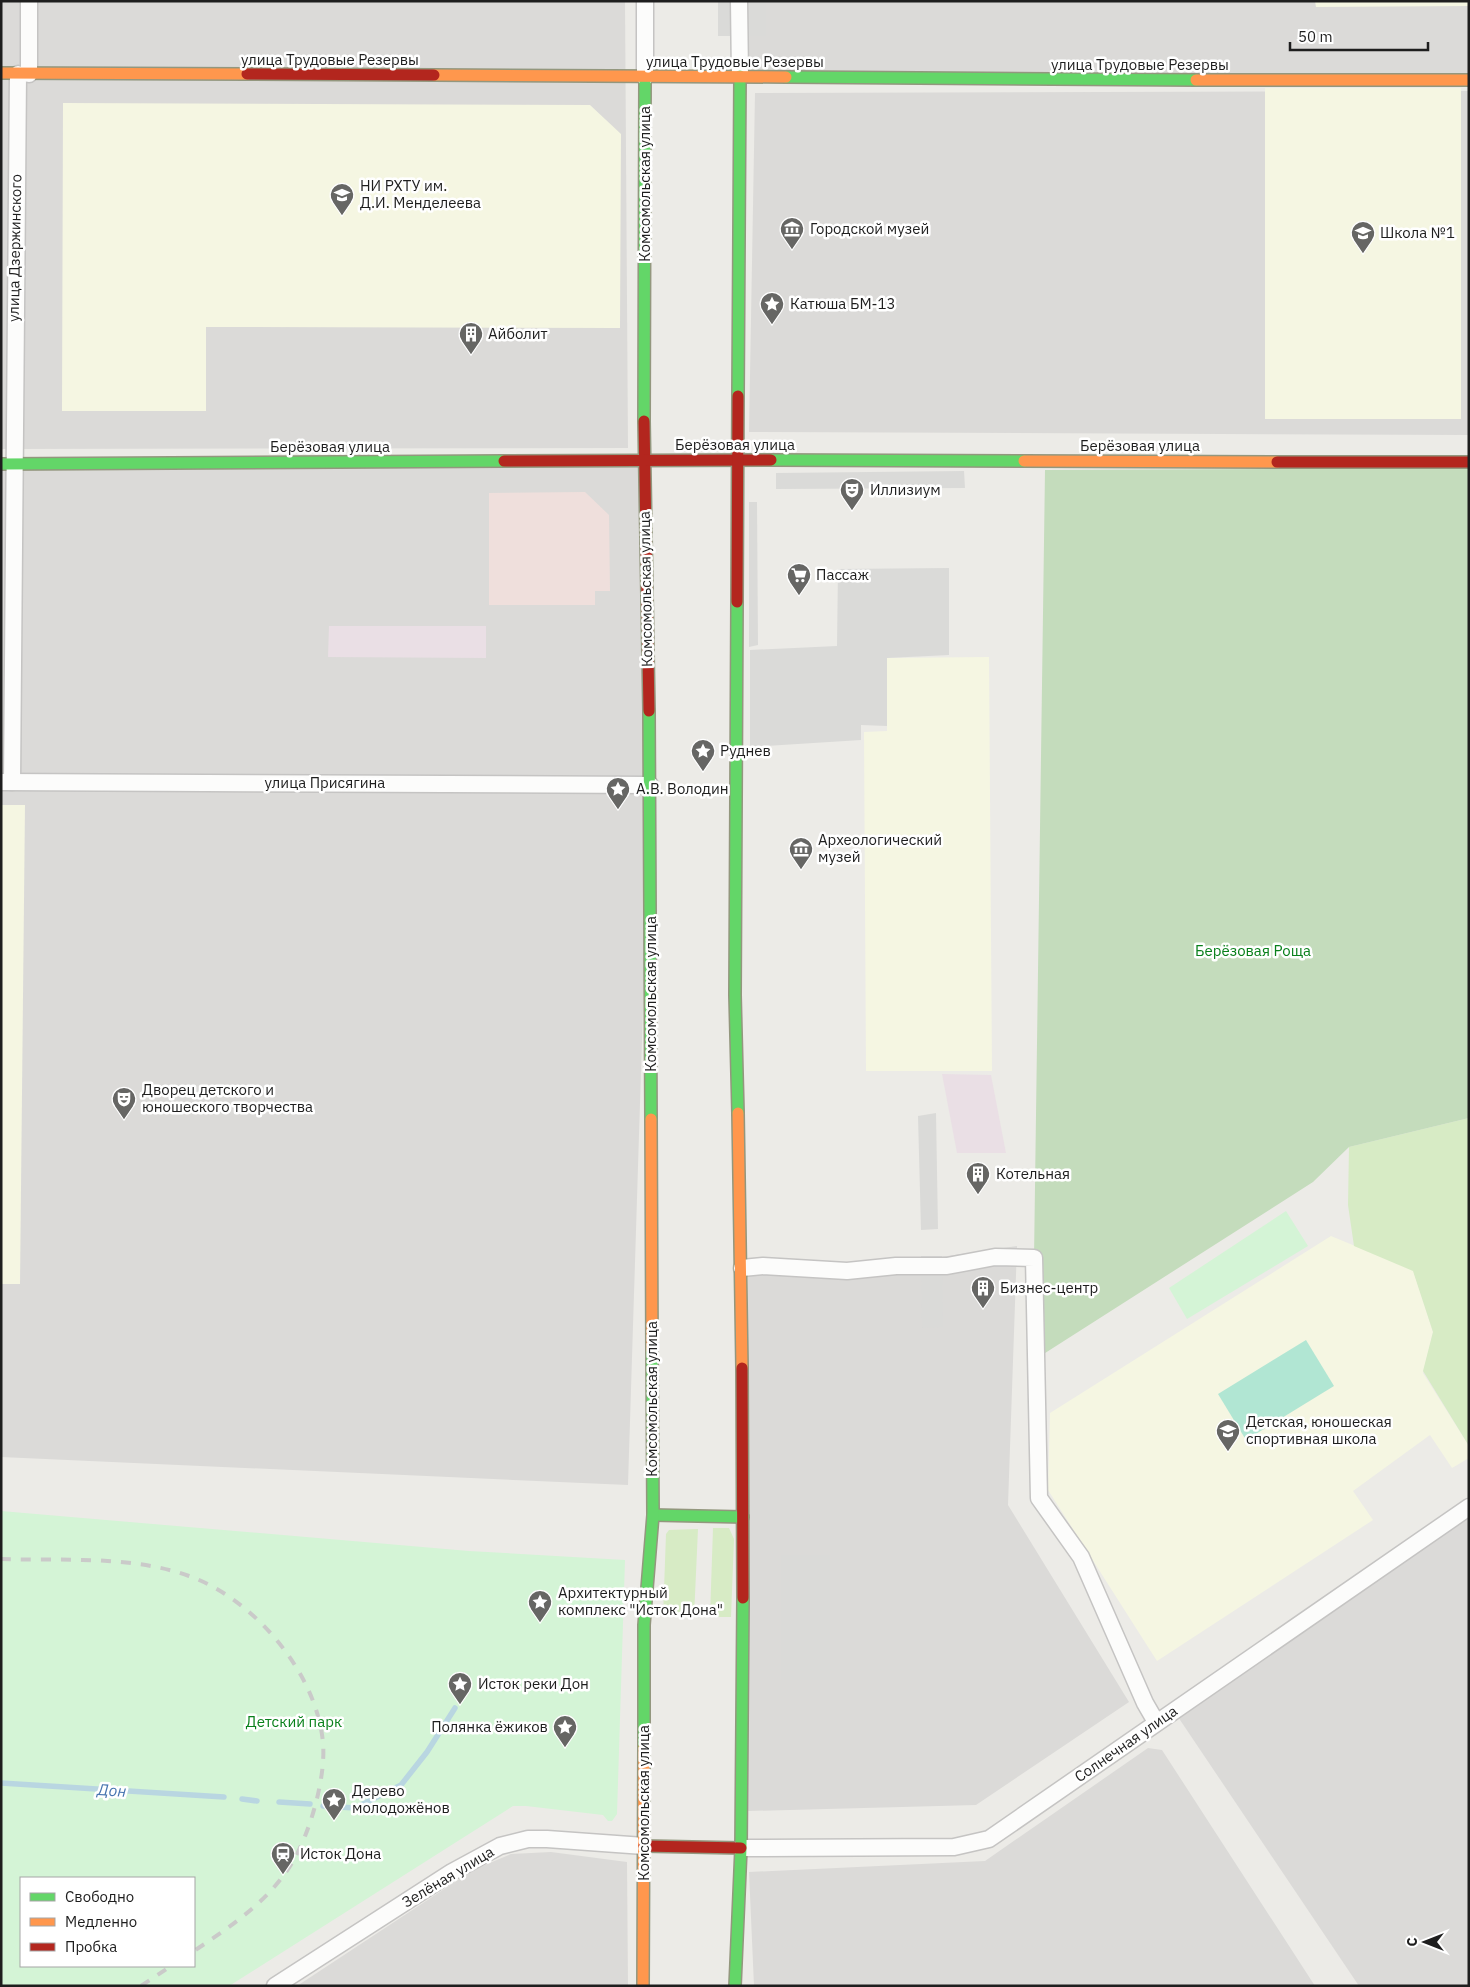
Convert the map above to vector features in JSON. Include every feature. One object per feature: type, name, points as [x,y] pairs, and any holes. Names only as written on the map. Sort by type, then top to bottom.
[{"type":"main road","name":"улица Трудовые Резервы","points":[[16,74],[740,76],[993,80],[1469,80]]},
{"type":"main road","points":[[734,1986],[741,1848],[743,1516],[742,1268],[735,995],[736,460],[740,76]]},
{"type":"main road","name":"Комсомольская улица","points":[[643,1986],[644,1625],[653,1515],[650,785],[644,461],[645,77]]},
{"type":"main road","name":"Берёзовая улица","points":[[7,464],[736,460],[1469,462]]},
{"type":"main road","points":[[653,1515],[743,1516]]},
{"type":"main road","points":[[644,1846],[741,1848]]},
{"type":"street","name":"улица Дзержинского","points":[[7,782],[7,464],[16,74],[30,1]]},
{"type":"street","name":"Комсомольская улица","points":[[645,1],[645,77]]},
{"type":"street","points":[[739,1],[740,76]]},
{"type":"street","name":"улица Присягина","points":[[7,782],[650,785]]},
{"type":"street","points":[[742,1268],[763,1266],[847,1271],[896,1266],[947,1266],[995,1256],[1034,1258],[1039,1498],[1081,1557],[1145,1703],[1156,1722]]},
{"type":"street","name":"Солнечная улица","points":[[741,1848],[954,1847],[971,1845],[989,1839],[1469,1507]]},
{"type":"street","name":"Зелёная улица","points":[[275,1986],[452,1872],[500,1846],[528,1839],[548,1839],[644,1846]]},
{"type":"shaded area","points":[[1,1],[625,1],[628,448],[1,449]]},
{"type":"shaded area","points":[[718,1],[766,1],[766,36],[718,36]]},
{"type":"shaded area","points":[[739,1],[1469,1],[1469,78],[740,76]]},
{"type":"shaded area","points":[[1315,1],[1469,1],[1469,6],[1316,7]]},
{"type":"shaded area","name":"Школа №1","points":[[1265,88],[1461,88],[1461,419],[1265,419]]},
{"type":"shaded area","points":[[1469,91],[1469,435],[749,432],[755,93]]},
{"type":"shaded area","name":"НИ РХТУ им. Д.И. Менделеева","points":[[63,103],[590,105],[621,134],[620,328],[206,327],[206,411],[62,411]]},
{"type":"shaded area","points":[[644,461],[650,785],[628,1485],[1,1457],[1,464]]},
{"type":"shaded area","points":[[964,471],[965,488],[776,489],[776,473]]},
{"type":"shaded area","points":[[585,492],[609,515],[610,591],[595,591],[595,605],[489,605],[489,493]]},
{"type":"shaded area","points":[[749,502],[757,502],[758,645],[749,647]]},
{"type":"shaded area","points":[[949,568],[949,655],[887,658],[887,726],[861,725],[861,740],[750,747],[750,650],[837,646],[838,569]]},
{"type":"shaded area","points":[[329,626],[486,626],[486,658],[328,657]]},
{"type":"shaded area","points":[[989,657],[992,1071],[866,1071],[864,732],[887,731],[887,658]]},
{"type":"shaded area","points":[[1,805],[25,805],[20,1284],[1,1284]]},
{"type":"shaded area","points":[[942,1074],[991,1075],[1006,1153],[957,1153]]},
{"type":"shaded area","points":[[936,1113],[938,1229],[921,1230],[918,1116]]},
{"type":"shaded area","name":"Детская, юношеская спортивная школа","points":[[1331,1236],[1413,1270],[1433,1332],[1423,1373],[1469,1446],[1469,1458],[1452,1468],[1430,1435],[1353,1491],[1373,1520],[1157,1661],[1048,1490],[1050,1413]]},
{"type":"shaded area","points":[[1017,1246],[1008,1505],[1129,1702],[976,1805],[748,1811],[748,1273],[913,1261]]},
{"type":"shaded area","points":[[921,1256],[942,1256],[943,1327],[922,1328]]},
{"type":"shaded area","points":[[1469,1518],[1469,1986],[1359,1986],[1174,1711]]},
{"type":"shaded area","points":[[781,1555],[830,1555],[830,1680],[781,1680]]},
{"type":"shaded area","points":[[1148,1748],[1162,1750],[1315,1986],[754,1986],[749,1872],[985,1861]]},
{"type":"shaded area","points":[[551,1852],[627,1862],[628,1986],[297,1986],[473,1870],[511,1854]]},
{"type":"green space","name":"Берёзовая Роща","points":[[1469,468],[1469,1118],[1349,1147],[1313,1182],[1042,1355],[1034,1258],[1045,470]]},
{"type":"green space","points":[[1469,1118],[1469,1446],[1423,1371],[1433,1332],[1413,1271],[1354,1246],[1348,1205],[1349,1147]]},
{"type":"green space","points":[[1286,1211],[1308,1246],[1187,1319],[1169,1288]]},
{"type":"green space","points":[[1306,1340],[1334,1386],[1246,1440],[1218,1394]]},
{"type":"green space","name":"Детский парк","points":[[1,1511],[469,1551],[625,1560],[617,1814],[612,1821],[608,1821],[603,1815],[513,1806],[229,1986],[1,1986]]},
{"type":"green space","points":[[713,1528],[729,1528],[734,1539],[731,1617],[710,1617]]},
{"type":"green space","points":[[698,1529],[694,1617],[663,1617],[666,1534],[669,1530]]},
{"type":"waterway","name":"Дон","points":[[323,1806],[355,1808],[401,1785],[427,1752],[455,1708]]},
{"type":"waterway","name":"Дон","points":[[1,1783],[224,1797]]},
{"type":"waterway","name":"Дон","points":[[242,1799],[257,1801]]},
{"type":"waterway","name":"Дон","points":[[279,1802],[310,1804]]},
{"type":"railway","points":[[1,1559],[120,1562],[167,1569],[189,1576],[213,1587],[237,1602],[258,1620],[295,1665],[309,1691],[318,1717],[323,1743],[323,1757],[322,1772],[311,1821],[299,1851],[283,1877],[260,1901],[235,1923],[195,1950]]},
{"type":"railway","points":[[141,1986],[170,1967]]},
{"type":"traffic: fast","points":[[738,396],[740,76]]},
{"type":"traffic: fast","points":[[644,421],[645,77]]},
{"type":"traffic: fast","points":[[786,77],[1196,80]]},
{"type":"traffic: fast","points":[[771,460],[1024,461]]},
{"type":"traffic: fast","points":[[1,464],[504,461]]},
{"type":"traffic: fast","points":[[737,602],[735,995],[738,1113]]},
{"type":"traffic: fast","points":[[649,711],[651,1119]]},
{"type":"traffic: fast","points":[[644,1747],[644,1625],[653,1515],[652,1350]]},
{"type":"traffic: fast","points":[[653,1515],[743,1517]]},
{"type":"traffic: fast","points":[[735,1986],[741,1848],[743,1598]]},
{"type":"traffic: slow","points":[[1,73],[247,74]]},
{"type":"traffic: slow","points":[[434,75],[786,77]]},
{"type":"traffic: slow","points":[[1196,80],[1469,80]]},
{"type":"traffic: slow","points":[[1024,461],[1277,462]]},
{"type":"traffic: slow","points":[[738,1113],[742,1368]]},
{"type":"traffic: slow","points":[[651,1119],[652,1350]]},
{"type":"traffic: slow","points":[[643,1986],[644,1747]]},
{"type":"traffic: jam","points":[[247,74],[434,75]]},
{"type":"traffic: jam","points":[[737,602],[738,396]]},
{"type":"traffic: jam","points":[[644,421],[649,711]]},
{"type":"traffic: jam","points":[[504,461],[771,460]]},
{"type":"traffic: jam","points":[[1277,462],[1469,462]]},
{"type":"traffic: jam","points":[[742,1368],[743,1598]]},
{"type":"traffic: jam","points":[[644,1846],[741,1848]]},
{"type":"place","name":"НИ РХТУ им. Д.И. Менделеева","points":[[342,216]]},
{"type":"place","name":"Городской музей","points":[[792,250]]},
{"type":"place","name":"Школа №1","points":[[1363,254]]},
{"type":"place","name":"Катюша БМ-13","points":[[772,325]]},
{"type":"place","name":"Айболит","points":[[471,355]]},
{"type":"place","name":"Иллизиум","points":[[852,511]]},
{"type":"place","name":"Пассаж","points":[[799,596]]},
{"type":"place","name":"Руднев","points":[[703,772]]},
{"type":"place","name":"А.В. Володин","points":[[618,810]]},
{"type":"place","name":"Археологический музей","points":[[801,870]]},
{"type":"place","name":"Дворец детского и юношеского творчества","points":[[124,1120]]},
{"type":"place","name":"Котельная","points":[[978,1195]]},
{"type":"place","name":"Бизнес-центр","points":[[983,1309]]},
{"type":"place","name":"Детская, юношеская спортивная школа","points":[[1228,1452]]},
{"type":"place","name":"Архитектурный комплекс \"Исток Дона\"","points":[[540,1623]]},
{"type":"place","name":"Исток реки Дон","points":[[460,1705]]},
{"type":"place","name":"Полянка ёжиков","points":[[565,1748]]},
{"type":"place","name":"Дерево молодожёнов","points":[[334,1821]]},
{"type":"place","name":"Исток Дона","points":[[283,1875]]}]
